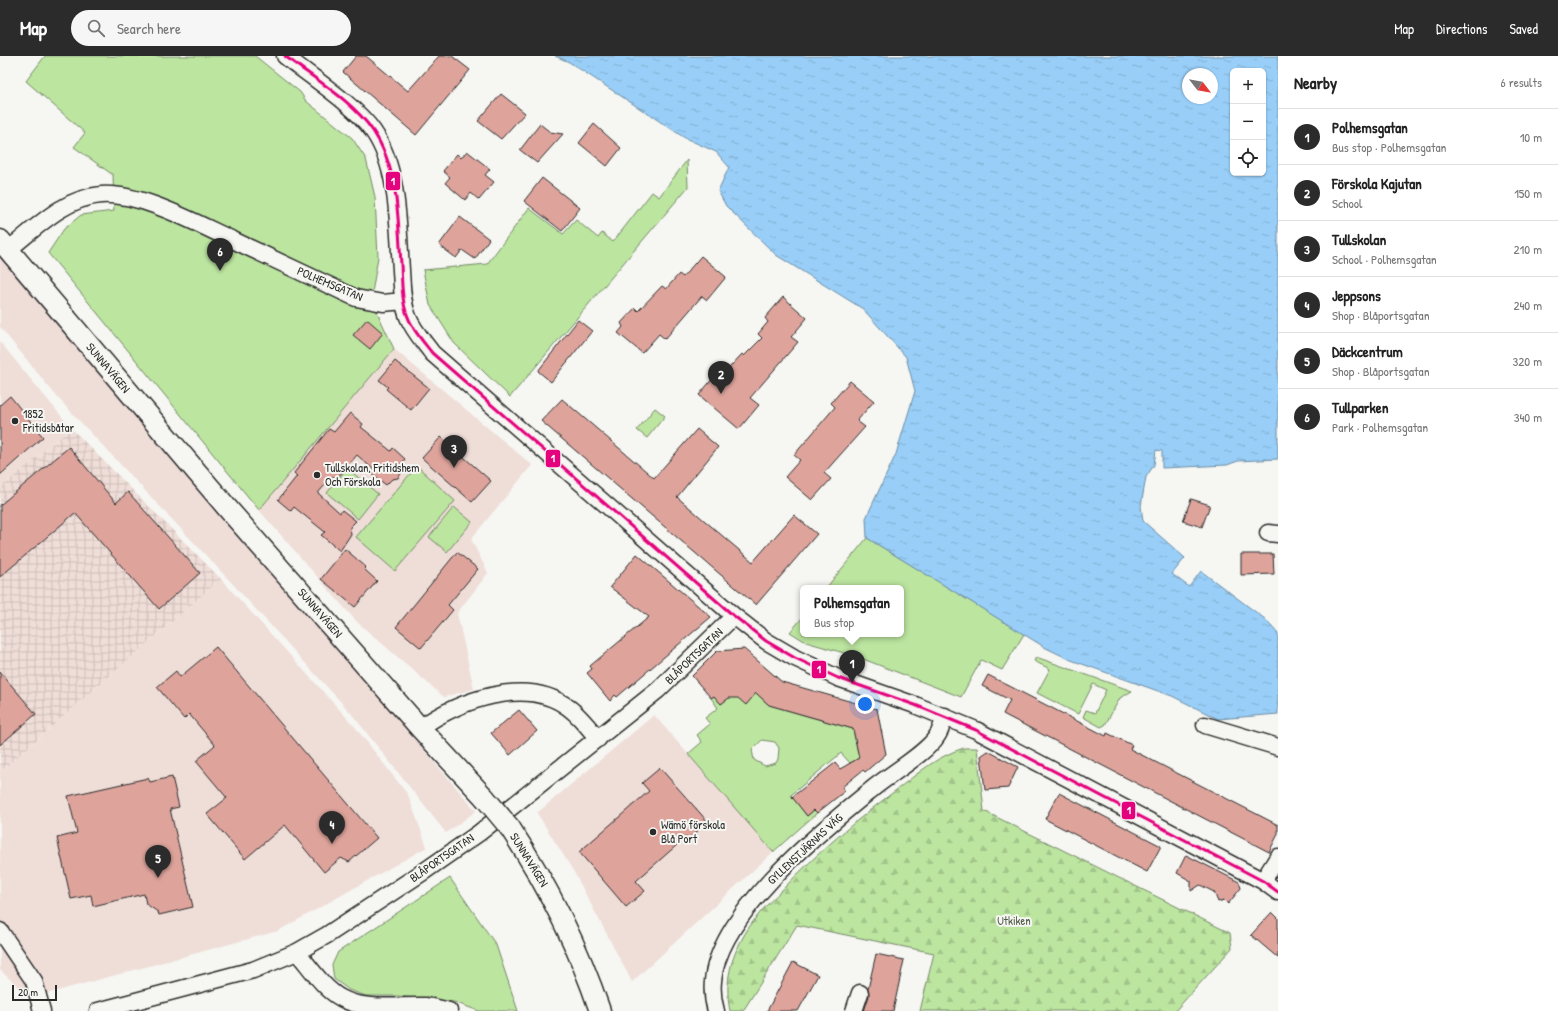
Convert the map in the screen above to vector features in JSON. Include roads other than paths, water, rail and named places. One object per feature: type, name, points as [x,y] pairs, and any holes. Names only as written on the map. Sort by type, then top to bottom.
[{"type":"main road","name":"SUNNAVÄGEN","points":[[4,245],[224,504],[420,728],[485,798],[510,828],[549,891],[574,942],[600,1011]]},
{"type":"street","points":[[285,56],[357,113],[373,131],[383,149],[389,166],[397,212],[403,301],[408,318],[432,353],[734,616],[766,641],[823,671],[945,716],[996,740],[1263,882],[1278,892]]},
{"type":"street","name":"POLHEMSGATAN","points":[[4,245],[68,204],[100,195],[124,196],[193,222],[356,298],[383,303],[403,301]]},
{"type":"street","name":"BLÅPORTSGATAN","points":[[98,1011],[254,970],[297,952],[326,935],[432,866],[479,833],[598,739],[684,667],[734,616]]},
{"type":"street","points":[[420,728],[437,716],[474,701],[508,692],[532,693],[552,698],[569,707],[598,739]]},
{"type":"street","name":"GYLLENSTJÄRNAS VÄG","points":[[716,1011],[713,1000],[713,980],[719,956],[730,932],[746,910],[763,889],[811,840],[871,789],[929,746],[937,736],[945,716]]},
{"type":"street","points":[[1205,725],[1278,747]]},
{"type":"street","points":[[1263,882],[1278,857]]},
{"type":"street","points":[[0,931],[12,945],[34,981],[42,1011]]},
{"type":"street","points":[[297,952],[312,972],[329,989],[340,998],[352,1003],[384,1006],[426,1006],[449,1011]]},
{"type":"street","points":[[854,1011],[860,993]]},
{"type":"water","points":[[555,56],[1278,56],[1278,459],[1238,461],[1227,465],[1162,468],[1162,451],[1156,450],[1154,465],[1146,477],[1141,506],[1143,521],[1185,558],[1172,574],[1189,587],[1201,571],[1265,619],[1278,634],[1278,714],[1218,719],[1172,696],[1071,660],[1046,648],[867,538],[866,518],[896,454],[915,391],[906,357],[863,309],[776,255],[726,206],[718,191],[729,167],[716,152],[685,138],[569,62]]},
{"type":"place","name":"Tullparken","points":[[220,271]]},
{"type":"place","name":"Förskola Kajutan","points":[[721,394]]},
{"type":"place","name":"1852 Fritidsbåtar","points":[[15,421]]},
{"type":"place","name":"Tullskolan","points":[[454,468]]},
{"type":"place","name":"Tullskolan, Fritidshem Och Förskola","points":[[317,475]]},
{"type":"place","name":"Polhemsgatan","points":[[852,683]]},
{"type":"place","name":"Wämö förskola Blå Port","points":[[653,832]]},
{"type":"place","name":"Jeppsons","points":[[332,844]]},
{"type":"place","name":"Däckcentrum","points":[[158,878]]},
{"type":"park label","name":"Utkiken","points":[[1014,921]]}]
